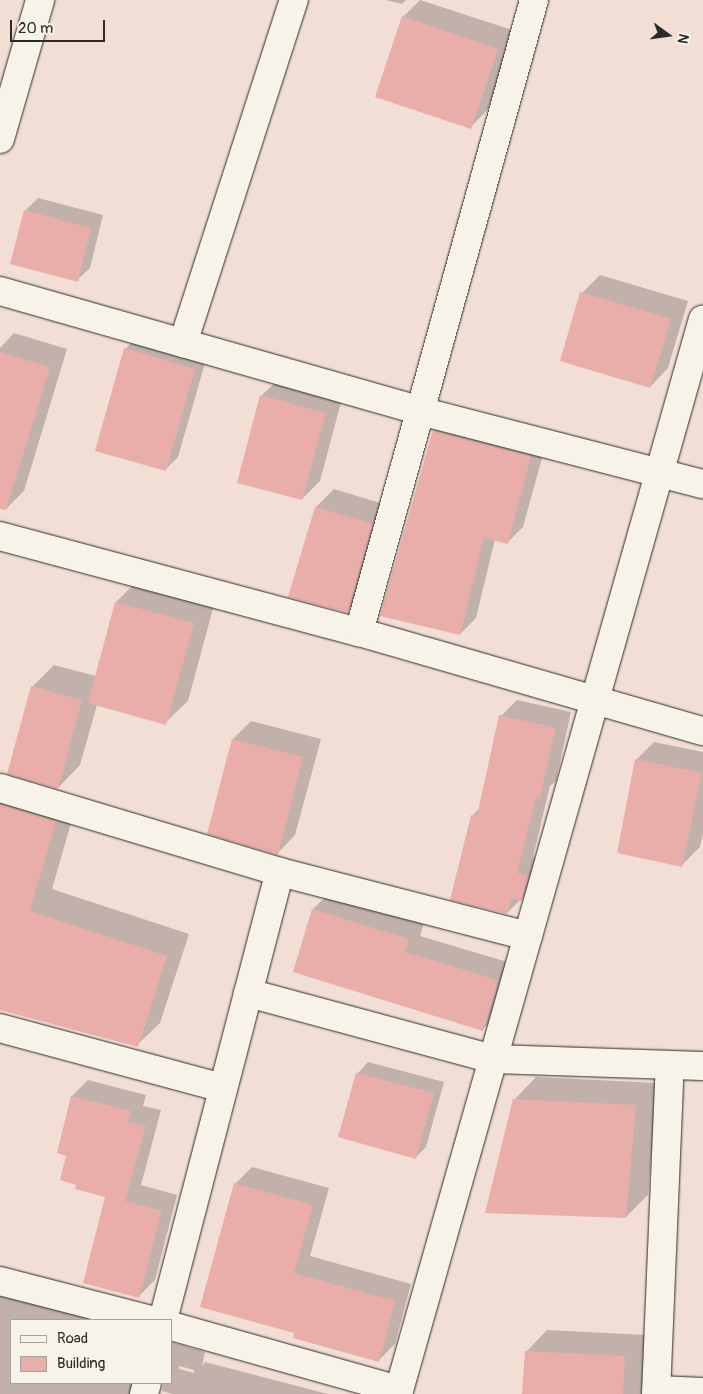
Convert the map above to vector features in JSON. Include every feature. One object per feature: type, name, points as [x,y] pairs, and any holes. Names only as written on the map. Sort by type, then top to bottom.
[{"type":"street","points":[[0,139],[40,0]]},
{"type":"street","points":[[183,344],[294,0]]},
{"type":"street","points":[[360,632],[534,0]]},
{"type":"street","points":[[0,291],[420,411],[660,471],[703,484]]},
{"type":"street","points":[[172,1326],[399,1392],[703,320]]},
{"type":"street","points":[[0,536],[360,632],[703,731]]},
{"type":"street","points":[[0,788],[280,872],[528,936]]},
{"type":"street","points":[[163,1319],[222,1088],[280,872]]},
{"type":"street","points":[[248,993],[493,1059],[703,1066]]},
{"type":"street","points":[[0,1028],[222,1088]]},
{"type":"street","points":[[670,1065],[656,1392],[703,1392]]},
{"type":"street","points":[[0,1281],[147,1319]]},
{"type":"building","points":[[402,16],[498,49],[471,129],[375,97]]},
{"type":"building","points":[[24,210],[91,228],[78,282],[10,264]]},
{"type":"building","points":[[580,292],[671,319],[650,388],[560,361]]},
{"type":"building","points":[[124,348],[195,369],[166,471],[95,451]]},
{"type":"building","points":[[0,352],[50,367],[6,510],[0,509]]},
{"type":"building","points":[[260,395],[326,413],[302,500],[237,483]]},
{"type":"building","points":[[433,430],[531,456],[508,544],[484,538],[460,635],[380,616]]},
{"type":"building","points":[[315,507],[373,524],[348,613],[288,597]]},
{"type":"building","points":[[115,602],[194,623],[166,725],[88,703]]},
{"type":"building","points":[[31,686],[82,700],[58,789],[7,774]]},
{"type":"building","points":[[499,715],[556,728],[540,798],[536,797],[517,873],[529,876],[522,901],[512,898],[507,914],[450,900],[471,815],[477,816]]},
{"type":"building","points":[[232,739],[303,757],[278,855],[207,834]]},
{"type":"building","points":[[635,759],[702,773],[682,867],[617,853]]},
{"type":"building","points":[[0,804],[56,821],[30,911],[167,956],[138,1047],[0,1010]]},
{"type":"building","points":[[312,909],[409,939],[405,952],[498,980],[483,1031],[293,972]]},
{"type":"building","points":[[356,1073],[434,1093],[416,1159],[338,1137]]},
{"type":"building","points":[[71,1096],[131,1111],[128,1122],[146,1126],[125,1201],[162,1211],[139,1298],[83,1283],[105,1197],[75,1189],[76,1185],[60,1180],[66,1156],[57,1153]]},
{"type":"building","points":[[513,1099],[636,1105],[626,1218],[485,1213]]},
{"type":"building","points":[[234,1183],[313,1205],[294,1273],[395,1301],[379,1362],[293,1338],[294,1333],[200,1307]]},
{"type":"building","points":[[525,1351],[625,1356],[623,1394],[522,1394]]}]
